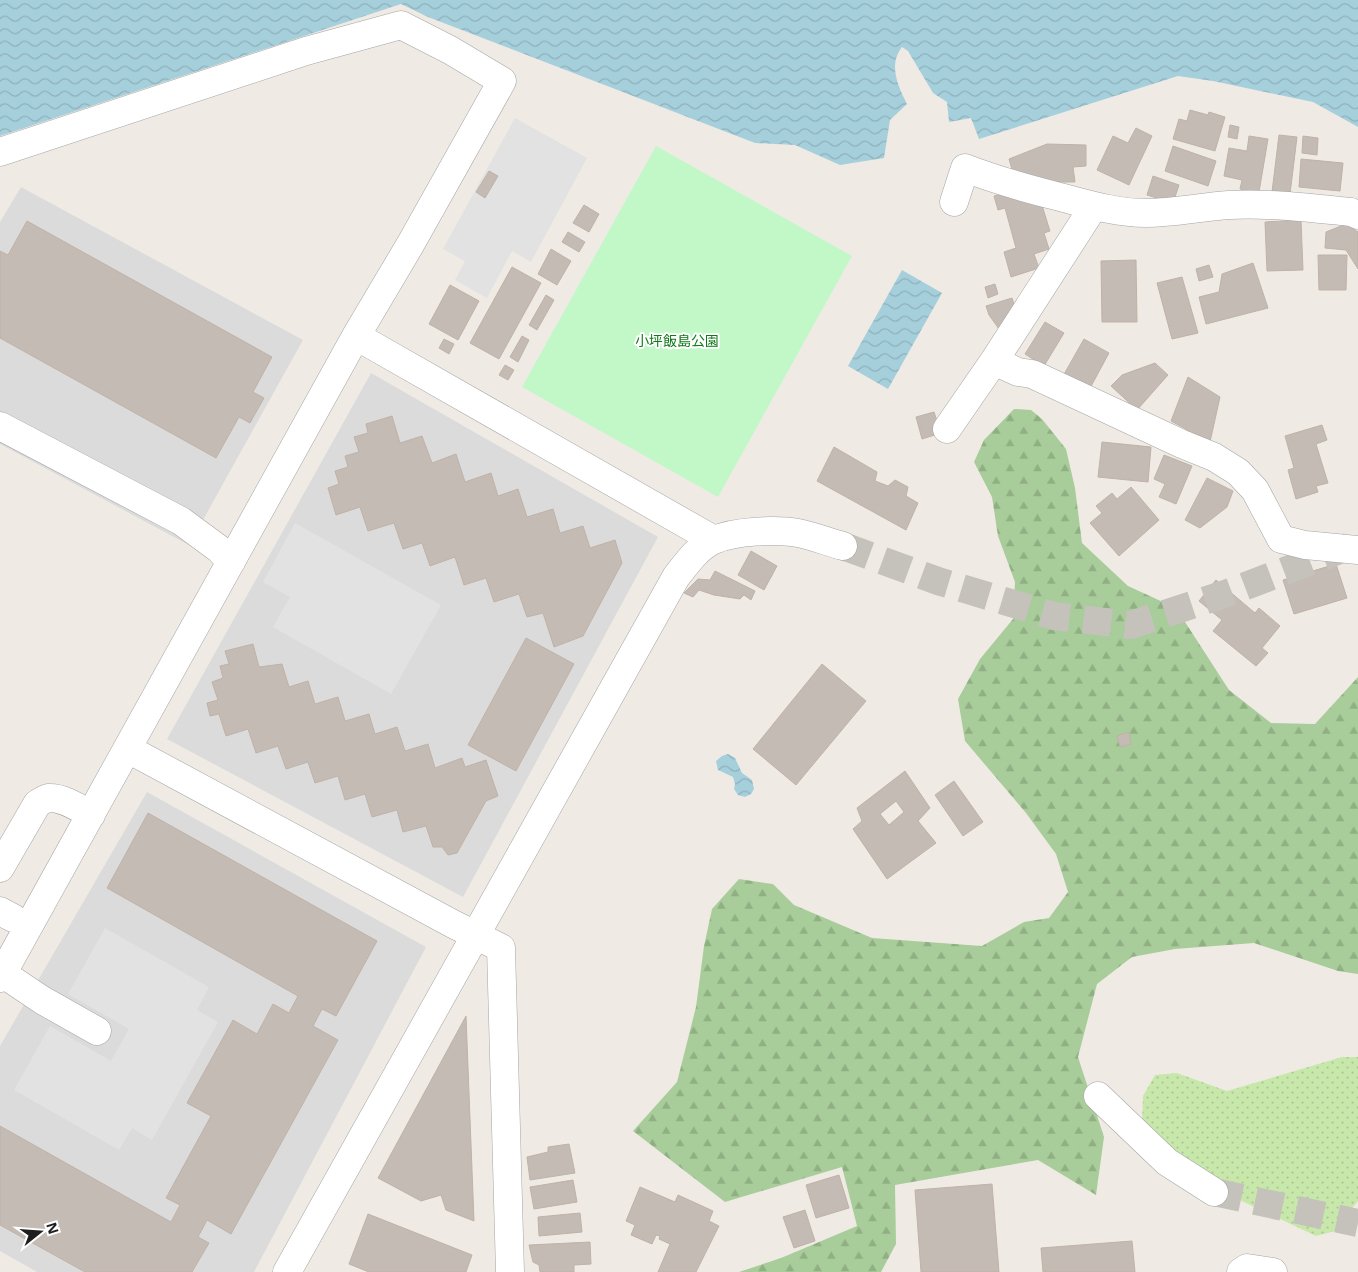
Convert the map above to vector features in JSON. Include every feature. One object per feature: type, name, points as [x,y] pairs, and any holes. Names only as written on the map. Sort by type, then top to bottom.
[{"type":"street","points":[[0,152],[306,51],[401,24],[450,50],[502,82],[356,336],[1,976],[97,1031]]},
{"type":"street","points":[[954,202],[965,168],[1032,190],[1094,206],[1145,213],[1230,205],[1282,206],[1351,212],[1358,215]]},
{"type":"street","points":[[947,429],[994,361],[1094,206]]},
{"type":"street","points":[[356,336],[714,540]]},
{"type":"street","points":[[994,361],[1018,372],[1032,374],[1182,444],[1214,456],[1238,472],[1255,490],[1281,539],[1306,545],[1358,550]]},
{"type":"street","points":[[0,426],[181,521],[219,550],[231,562]]},
{"type":"street","points":[[287,1272],[676,577],[693,555],[714,540],[728,536],[756,532],[797,532],[842,546]]},
{"type":"street","points":[[128,749],[475,936],[501,948],[513,1269]]},
{"type":"street","points":[[0,868],[36,804],[47,798],[62,801],[76,806],[91,815]]},
{"type":"street","points":[[1098,1096],[1167,1162],[1214,1192]]},
{"type":"street","points":[[1241,1272],[1247,1268],[1273,1272]]},
{"type":"shaded area","points":[[515,118],[587,158],[531,262],[512,251],[487,298],[455,280],[465,261],[443,249]]},
{"type":"shaded area","points":[[21,187],[303,340],[189,545],[0,444],[0,222]]},
{"type":"shaded area","points":[[371,373],[658,537],[463,897],[167,739]]},
{"type":"shaded area","points":[[295,523],[441,605],[391,694],[273,627],[290,597],[263,582]]},
{"type":"shaded area","points":[[147,792],[426,947],[254,1272],[37,1272],[0,1251],[0,1046]]},
{"type":"shaded area","points":[[105,928],[209,987],[197,1010],[218,1022],[152,1140],[132,1128],[119,1150],[14,1090],[50,1026],[111,1061],[129,1029],[68,994]]},
{"type":"green space","name":"小坪飯島公園","points":[[656,146],[852,256],[718,497],[522,387]]},
{"type":"green space","points":[[1014,409],[1031,410],[1042,419],[1066,449],[1075,488],[1082,543],[1128,586],[1176,608],[1229,690],[1271,723],[1315,724],[1358,677],[1358,974],[1338,971],[1254,943],[1175,949],[1132,957],[1097,984],[1078,1057],[1104,1137],[1096,1195],[1038,1160],[895,1185],[896,1244],[881,1272],[739,1272],[781,1258],[857,1226],[842,1167],[725,1202],[633,1131],[677,1082],[696,1007],[704,946],[712,909],[739,879],[773,884],[794,905],[872,938],[982,946],[1024,922],[1049,918],[1068,892],[1056,854],[1026,813],[965,741],[958,699],[980,659],[1013,619],[1015,582],[998,536],[992,497],[974,462],[984,440]]},
{"type":"green space","points":[[1342,1057],[1358,1057],[1358,1201],[1339,1230],[1316,1236],[1225,1193],[1142,1122],[1143,1096],[1155,1075],[1177,1073],[1227,1091]]},
{"type":"water","points":[[0,0],[1358,0],[1358,127],[1313,102],[1213,81],[1178,76],[979,139],[971,118],[949,122],[947,102],[933,93],[908,51],[902,47],[898,54],[895,68],[900,90],[907,104],[890,120],[884,158],[840,165],[795,145],[755,143],[428,17],[401,4],[0,136]]},
{"type":"water","points":[[902,270],[942,293],[888,389],[848,366]]},
{"type":"water","points":[[728,754],[735,758],[742,773],[752,780],[754,789],[751,794],[745,797],[738,795],[734,789],[733,777],[718,770],[716,761]]},
{"type":"building","points":[[1190,110],[1208,115],[1209,112],[1225,117],[1215,151],[1173,139],[1179,119],[1187,121]]},
{"type":"building","points":[[1230,125],[1239,127],[1237,139],[1228,137]]},
{"type":"building","points":[[1136,128],[1152,136],[1129,185],[1097,170],[1113,136],[1128,143]]},
{"type":"building","points":[[1279,135],[1297,137],[1290,194],[1272,192]]},
{"type":"building","points":[[1249,136],[1268,139],[1259,192],[1240,189],[1242,180],[1224,176],[1229,148],[1247,151]]},
{"type":"building","points":[[1303,136],[1318,138],[1317,155],[1302,153]]},
{"type":"building","points":[[1047,144],[1086,145],[1086,166],[1073,167],[1075,182],[1045,182],[1013,173],[1009,159]]},
{"type":"building","points":[[1173,146],[1216,161],[1208,186],[1165,171]]},
{"type":"building","points":[[1301,159],[1343,163],[1340,191],[1299,187]]},
{"type":"building","points":[[489,171],[498,176],[485,198],[476,192]]},
{"type":"building","points":[[1153,176],[1179,185],[1173,203],[1147,195]]},
{"type":"building","points":[[1013,191],[1040,199],[1050,231],[1044,233],[1049,249],[1034,254],[1039,268],[1011,277],[1004,252],[1016,248],[1005,208],[998,210],[994,196]]},
{"type":"building","points":[[584,205],[599,214],[589,232],[573,223]]},
{"type":"building","points":[[1301,220],[1303,270],[1267,271],[1265,222]]},
{"type":"building","points":[[27,221],[272,357],[253,392],[264,398],[250,423],[239,417],[216,458],[0,338],[0,251],[8,255]]},
{"type":"building","points":[[1346,224],[1358,232],[1358,269],[1346,250],[1325,248],[1326,232]]},
{"type":"building","points":[[568,232],[585,242],[579,252],[562,242]]},
{"type":"building","points":[[551,249],[571,261],[557,285],[538,274]]},
{"type":"building","points":[[1318,255],[1347,255],[1346,290],[1319,290]]},
{"type":"building","points":[[1136,260],[1137,322],[1102,322],[1101,261]]},
{"type":"building","points":[[1253,263],[1268,308],[1206,324],[1199,297],[1219,292],[1222,274]]},
{"type":"building","points":[[1209,265],[1213,277],[1199,281],[1196,269]]},
{"type":"building","points":[[512,267],[541,283],[499,359],[470,343]]},
{"type":"building","points":[[1182,277],[1198,333],[1172,339],[1157,283]]},
{"type":"building","points":[[995,284],[998,294],[988,298],[985,287]]},
{"type":"building","points":[[450,285],[479,301],[458,340],[429,324]]},
{"type":"building","points":[[546,295],[554,300],[537,330],[529,325]]},
{"type":"building","points":[[1012,298],[1015,307],[999,329],[989,315],[986,306]]},
{"type":"building","points":[[1045,322],[1064,333],[1044,366],[1025,354]]},
{"type":"building","points":[[522,336],[529,340],[518,362],[510,357]]},
{"type":"building","points":[[444,339],[454,344],[449,354],[439,348]]},
{"type":"building","points":[[1084,339],[1109,353],[1089,390],[1063,376]]},
{"type":"building","points":[[1155,363],[1168,375],[1137,410],[1111,386],[1122,375]]},
{"type":"building","points":[[505,365],[514,370],[508,380],[499,375]]},
{"type":"building","points":[[1188,377],[1220,397],[1210,442],[1189,435],[1186,429],[1171,421]]},
{"type":"building","points":[[934,412],[941,433],[922,439],[916,417]]},
{"type":"building","points":[[392,416],[400,443],[422,436],[432,463],[456,454],[465,482],[491,473],[498,496],[518,489],[527,517],[553,509],[560,533],[583,526],[590,548],[615,540],[622,563],[583,636],[554,647],[543,613],[527,617],[519,594],[494,602],[486,578],[464,585],[455,557],[430,566],[422,543],[403,549],[394,523],[368,531],[360,507],[336,515],[328,488],[339,484],[335,471],[348,467],[345,456],[359,452],[354,437],[368,433],[366,424]]},
{"type":"building","points":[[1322,425],[1327,440],[1316,444],[1328,483],[1316,486],[1318,492],[1296,499],[1288,470],[1294,468],[1285,436]]},
{"type":"building","points":[[1102,442],[1151,447],[1148,482],[1098,477]]},
{"type":"building","points":[[834,447],[877,472],[875,481],[888,486],[895,480],[908,487],[906,496],[918,503],[906,530],[817,481]]},
{"type":"building","points":[[1164,455],[1192,466],[1176,504],[1159,497],[1165,484],[1154,479]]},
{"type":"building","points":[[1207,478],[1233,491],[1227,507],[1200,528],[1185,520]]},
{"type":"building","points":[[1131,487],[1159,520],[1119,556],[1090,523],[1102,513],[1096,506],[1112,493],[1117,499]]},
{"type":"building","points":[[751,551],[777,566],[764,590],[738,575]]},
{"type":"building","points":[[1336,564],[1347,598],[1294,614],[1283,580]]},
{"type":"building","points":[[715,571],[755,591],[751,600],[744,595],[740,599],[714,595],[699,590],[693,597],[684,593],[698,579],[710,580]]},
{"type":"building","points":[[1216,580],[1255,613],[1259,608],[1280,626],[1262,648],[1268,653],[1256,666],[1213,631],[1222,620],[1199,601]]},
{"type":"building","points":[[526,638],[574,664],[516,771],[468,745]]},
{"type":"building","points":[[253,644],[259,667],[282,664],[289,687],[308,681],[315,704],[338,697],[345,721],[369,714],[375,734],[397,727],[405,751],[428,744],[435,768],[462,758],[465,767],[486,760],[498,796],[486,801],[457,853],[448,855],[442,847],[433,847],[426,826],[403,832],[397,810],[372,817],[365,794],[345,800],[338,776],[315,783],[308,762],[286,769],[278,746],[256,753],[248,729],[226,736],[219,714],[210,716],[207,703],[218,700],[212,682],[223,678],[220,666],[229,664],[225,651]]},
{"type":"building","points":[[822,664],[866,701],[796,785],[753,749]]},
{"type":"building","points":[[1129,732],[1131,744],[1120,747],[1117,736]]},
{"type":"building","points":[[905,771],[930,808],[918,821],[936,843],[887,879],[853,829],[862,821],[857,808]],"holes":[[[896,801],[904,812],[889,825],[880,814]]]},
{"type":"building","points":[[954,781],[983,822],[963,836],[935,795]]},
{"type":"building","points":[[148,813],[377,941],[336,1016],[322,1009],[313,1026],[338,1040],[231,1234],[207,1220],[198,1237],[209,1243],[192,1272],[85,1272],[0,1225],[0,1126],[171,1222],[180,1205],[166,1198],[211,1116],[187,1103],[233,1020],[257,1034],[273,1004],[289,1013],[298,996],[107,888]]},
{"type":"building","points":[[466,1016],[474,1221],[446,1210],[441,1195],[421,1201],[378,1178]]},
{"type":"building","points":[[569,1144],[575,1173],[530,1180],[527,1157],[548,1152],[548,1147]]},
{"type":"building","points":[[839,1175],[849,1208],[816,1218],[806,1185]]},
{"type":"building","points":[[573,1180],[577,1202],[534,1209],[530,1187]]},
{"type":"building","points":[[992,1184],[999,1272],[921,1272],[915,1190]]},
{"type":"building","points":[[640,1187],[675,1202],[678,1195],[713,1211],[709,1221],[719,1226],[696,1272],[658,1272],[670,1244],[659,1239],[660,1236],[656,1235],[652,1244],[631,1235],[635,1225],[626,1221]]},
{"type":"building","points":[[805,1210],[815,1241],[794,1248],[783,1217]]},
{"type":"building","points":[[580,1213],[582,1232],[539,1236],[538,1217]]},
{"type":"building","points":[[368,1214],[472,1255],[466,1272],[369,1272],[349,1264]]},
{"type":"building","points":[[1132,1241],[1135,1272],[1043,1272],[1041,1248]]},
{"type":"building","points":[[590,1242],[591,1264],[574,1265],[574,1272],[540,1272],[539,1265],[533,1262],[529,1245]]},
{"type":"tunnel","points":[[843,546],[938,581],[1054,616],[1131,625],[1225,594],[1350,546]]},
{"type":"tunnel","points":[[1214,1192],[1358,1223]]}]
